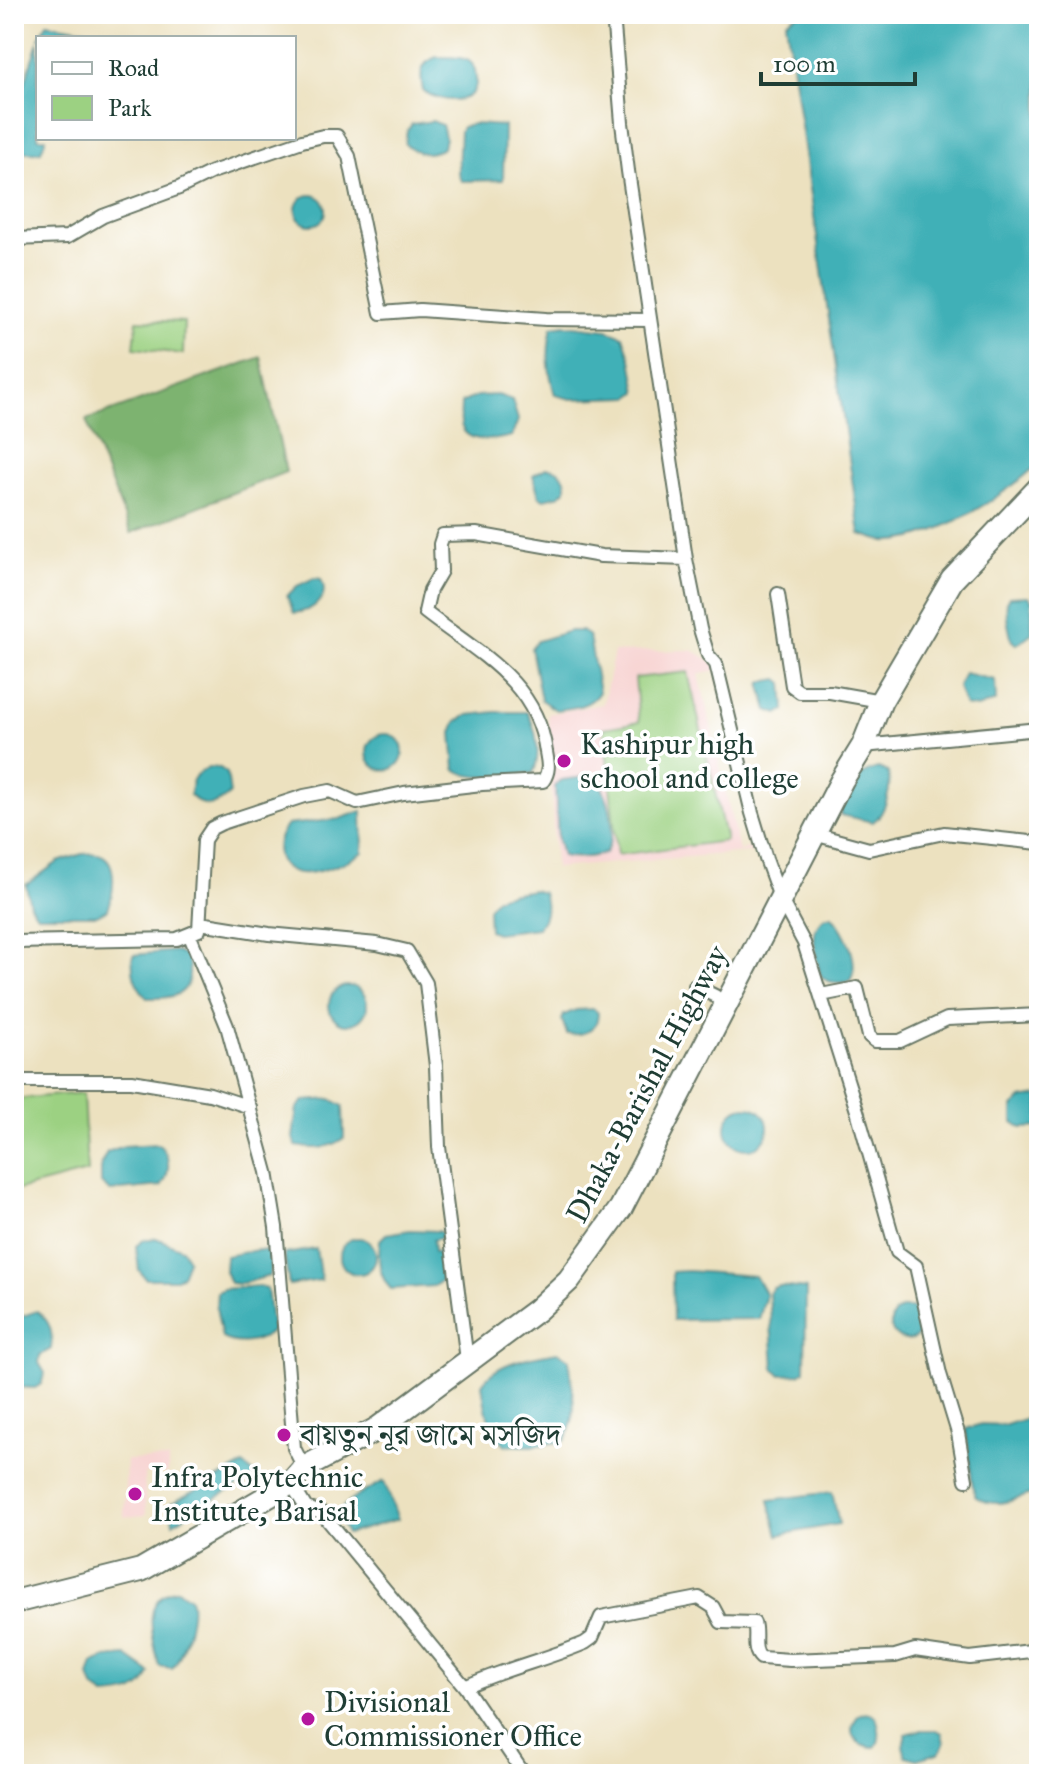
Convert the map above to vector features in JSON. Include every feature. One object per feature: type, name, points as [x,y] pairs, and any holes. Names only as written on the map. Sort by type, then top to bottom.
[{"type":"highway","name":"Dhaka-Barishal Highway","points":[[14,1602],[141,1570],[377,1429],[537,1310],[569,1280],[621,1208],[814,834],[863,746],[881,701],[952,580],[1039,488]]},
{"type":"street","points":[[613,14],[622,123],[686,559],[700,629],[708,655],[716,664],[752,813],[781,900],[804,943],[897,1252],[916,1266],[940,1374],[958,1433],[966,1480]]},
{"type":"street","points":[[14,239],[67,237],[103,216],[179,188],[212,172],[302,141],[337,136],[349,156],[381,313],[420,310],[546,319],[650,320]]},
{"type":"street","points":[[14,942],[120,942],[190,936],[199,930],[204,840],[212,828],[304,796],[330,791],[357,803],[404,793],[543,781],[549,768],[544,733],[537,713],[505,671],[425,612],[430,590],[441,571],[440,544],[443,535],[476,534],[601,556],[686,559]]},
{"type":"street","points":[[778,594],[792,686],[800,692],[830,692],[881,701]]},
{"type":"street","points":[[863,746],[1039,729]]},
{"type":"street","points":[[814,834],[869,849],[944,833],[1039,843]]},
{"type":"street","points":[[200,923],[269,934],[377,944],[407,951],[426,983],[436,1066],[439,1147],[467,1360]]},
{"type":"street","points":[[190,936],[227,1026],[267,1172],[276,1227],[294,1448],[306,1508],[322,1513],[465,1687],[524,1774]]},
{"type":"street","points":[[695,986],[715,996],[726,1008]]},
{"type":"street","points":[[821,995],[857,988],[869,1036],[875,1041],[900,1041],[947,1019],[1039,1015]]},
{"type":"street","points":[[14,1081],[132,1081],[181,1087],[250,1107]]},
{"type":"street","points":[[465,1687],[489,1675],[533,1663],[585,1643],[592,1638],[601,1617],[699,1598],[713,1607],[721,1622],[754,1623],[755,1649],[761,1658],[790,1660],[895,1656],[915,1650],[970,1658],[1039,1650]]},
{"type":"shaded area","name":"Kashipur high school and college","points":[[692,650],[714,663],[717,673],[759,851],[555,868],[548,714],[603,704],[614,652]],"holes":[[[716,670],[755,846],[739,851],[699,674]],[[688,672],[725,841],[618,855],[604,728],[639,722],[635,678]],[[592,776],[600,781],[606,795],[610,845],[605,853],[591,858],[562,856],[558,840],[555,785],[562,780]]]},
{"type":"shaded area","name":"Infra Polytechnic Institute, Barisal","points":[[168,1459],[168,1473],[144,1474],[146,1515],[124,1517],[126,1460]]},
{"type":"green space","points":[[137,320],[184,322],[183,354],[134,348]]},
{"type":"green space","points":[[261,357],[286,472],[131,533],[86,420]]},
{"type":"green space","points":[[688,672],[726,841],[617,855],[604,728],[639,722],[635,678]]},
{"type":"green space","points":[[83,1093],[87,1172],[14,1191],[14,1099]]},
{"type":"water","points":[[798,14],[1039,14],[1039,463],[1008,489],[967,515],[903,540],[884,541],[860,534],[786,22]]},
{"type":"water","points":[[47,23],[95,31],[99,36],[40,36]]},
{"type":"water","points":[[36,48],[36,140],[45,140],[41,151],[23,150],[15,138],[22,95]]},
{"type":"water","points":[[437,57],[462,58],[471,63],[476,78],[471,94],[448,100],[423,91],[422,70]]},
{"type":"water","points":[[432,121],[442,125],[445,137],[443,148],[423,153],[405,144],[407,131],[412,124]]},
{"type":"water","points":[[473,124],[504,126],[503,180],[461,181],[458,172],[460,131],[462,127]]},
{"type":"water","points":[[311,195],[322,199],[326,210],[322,221],[311,225],[300,221],[296,210],[300,199]]},
{"type":"water","points":[[566,325],[607,330],[623,336],[637,392],[630,397],[571,399],[555,395],[549,361],[550,336],[552,327]]},
{"type":"water","points":[[498,395],[512,400],[518,420],[512,436],[482,439],[468,435],[461,423],[461,403],[477,396]]},
{"type":"water","points":[[546,468],[555,469],[561,474],[566,489],[560,495],[544,499],[539,496],[533,475]]},
{"type":"water","points":[[314,578],[321,579],[322,598],[313,607],[294,613],[287,596],[297,586]]},
{"type":"water","points":[[1028,596],[1032,601],[1032,633],[1017,644],[1012,641],[1009,631],[1007,601],[1009,597]]},
{"type":"water","points":[[570,631],[581,631],[589,636],[599,692],[586,704],[556,710],[541,700],[531,648],[537,641]]},
{"type":"water","points":[[964,673],[995,680],[996,701],[977,708],[965,706],[958,687]]},
{"type":"water","points":[[778,679],[783,683],[785,710],[778,714],[768,710],[761,686],[762,682]]},
{"type":"water","points":[[527,712],[537,742],[533,773],[482,777],[455,769],[452,733],[456,722],[468,715]]},
{"type":"water","points":[[385,734],[398,739],[403,752],[398,765],[385,770],[372,765],[367,752],[372,739]]},
{"type":"water","points":[[211,767],[227,773],[230,794],[210,805],[200,803],[190,795],[195,777]]},
{"type":"water","points":[[878,768],[888,772],[889,785],[885,806],[878,818],[873,822],[840,815],[852,785]]},
{"type":"water","points":[[592,776],[608,802],[612,824],[609,845],[605,853],[594,856],[562,856],[558,840],[555,785],[562,780]]},
{"type":"water","points":[[362,811],[363,852],[337,866],[315,872],[297,873],[283,865],[277,850],[281,833],[287,825],[339,819]]},
{"type":"water","points":[[82,854],[99,854],[110,865],[113,888],[108,909],[97,915],[37,915],[30,905],[26,885],[58,862]]},
{"type":"water","points":[[533,890],[543,893],[545,902],[544,916],[537,928],[496,933],[489,930],[488,908],[496,898]]},
{"type":"water","points":[[826,916],[832,916],[847,938],[854,966],[849,982],[829,981],[820,974],[815,935],[816,927]]},
{"type":"water","points":[[175,951],[187,957],[189,979],[186,986],[176,995],[147,998],[135,978],[133,955]]},
{"type":"water","points":[[348,986],[361,992],[367,1005],[361,1018],[348,1024],[335,1018],[329,1005],[335,992]]},
{"type":"water","points":[[594,1009],[598,1013],[592,1028],[584,1033],[567,1034],[562,1020],[564,1015],[576,1010]]},
{"type":"water","points":[[1037,1096],[1039,1127],[1022,1128],[1013,1122],[1013,1107],[1022,1099]]},
{"type":"water","points":[[331,1099],[343,1106],[344,1138],[321,1148],[296,1146],[293,1138],[297,1108],[304,1101]]},
{"type":"water","points":[[747,1107],[762,1113],[768,1128],[762,1143],[747,1149],[732,1143],[726,1128],[732,1113]]},
{"type":"water","points":[[158,1144],[168,1164],[167,1176],[161,1186],[110,1191],[101,1183],[101,1164],[107,1152],[124,1146]]},
{"type":"water","points":[[410,1230],[443,1233],[444,1237],[433,1240],[434,1252],[445,1251],[445,1278],[434,1286],[391,1289],[381,1272],[380,1240],[386,1234]]},
{"type":"water","points":[[156,1238],[182,1249],[188,1260],[182,1275],[176,1279],[146,1279],[139,1270],[136,1246],[144,1240]]},
{"type":"water","points":[[358,1238],[371,1243],[376,1256],[371,1269],[358,1274],[345,1269],[340,1256],[345,1243]]},
{"type":"water","points":[[316,1249],[321,1280],[289,1285],[284,1254]]},
{"type":"water","points":[[268,1251],[272,1255],[270,1276],[239,1284],[230,1283],[225,1271],[226,1256]]},
{"type":"water","points":[[672,1272],[755,1276],[766,1295],[759,1319],[673,1320]]},
{"type":"water","points":[[259,1286],[267,1288],[272,1331],[248,1342],[222,1338],[216,1307],[217,1292]]},
{"type":"water","points":[[779,1286],[806,1289],[805,1370],[799,1374],[781,1375],[774,1368],[769,1293]]},
{"type":"water","points":[[907,1308],[919,1312],[923,1324],[919,1336],[907,1340],[895,1336],[891,1324],[895,1312]]},
{"type":"water","points":[[37,1311],[48,1323],[51,1332],[51,1349],[40,1355],[39,1363],[45,1373],[41,1384],[35,1388],[14,1387],[14,1319]]},
{"type":"water","points":[[558,1352],[569,1359],[573,1391],[572,1421],[564,1441],[532,1446],[505,1445],[488,1417],[482,1384],[488,1376],[506,1365]]},
{"type":"water","points":[[1030,1417],[1039,1418],[1039,1492],[1000,1503],[976,1497],[966,1429],[981,1424],[1006,1425]]},
{"type":"water","points":[[243,1465],[256,1475],[173,1523],[170,1504]]},
{"type":"water","points":[[384,1481],[398,1519],[347,1534],[336,1513],[355,1497]]},
{"type":"water","points":[[832,1492],[839,1524],[778,1535],[769,1500]]},
{"type":"water","points":[[178,1589],[189,1597],[191,1603],[187,1634],[172,1668],[159,1666],[152,1631],[153,1609],[166,1593]]},
{"type":"water","points":[[126,1656],[150,1673],[143,1685],[132,1692],[112,1696],[105,1696],[95,1689],[89,1676],[93,1663]]},
{"type":"water","points":[[871,1713],[876,1717],[879,1728],[879,1740],[875,1747],[857,1741],[852,1732],[860,1714]]},
{"type":"water","points":[[937,1730],[942,1733],[944,1743],[939,1753],[917,1759],[906,1756],[903,1746],[906,1734]]},
{"type":"place","name":"Kashipur high school and college","points":[[564,761]]},
{"type":"place","name":"বায়তুন নূর জামে মসজিদ","points":[[284,1435]]},
{"type":"place","name":"Infra Polytechnic Institute, Barisal","points":[[135,1494]]},
{"type":"place","name":"Divisional Commissioner Office","points":[[308,1719]]}]
